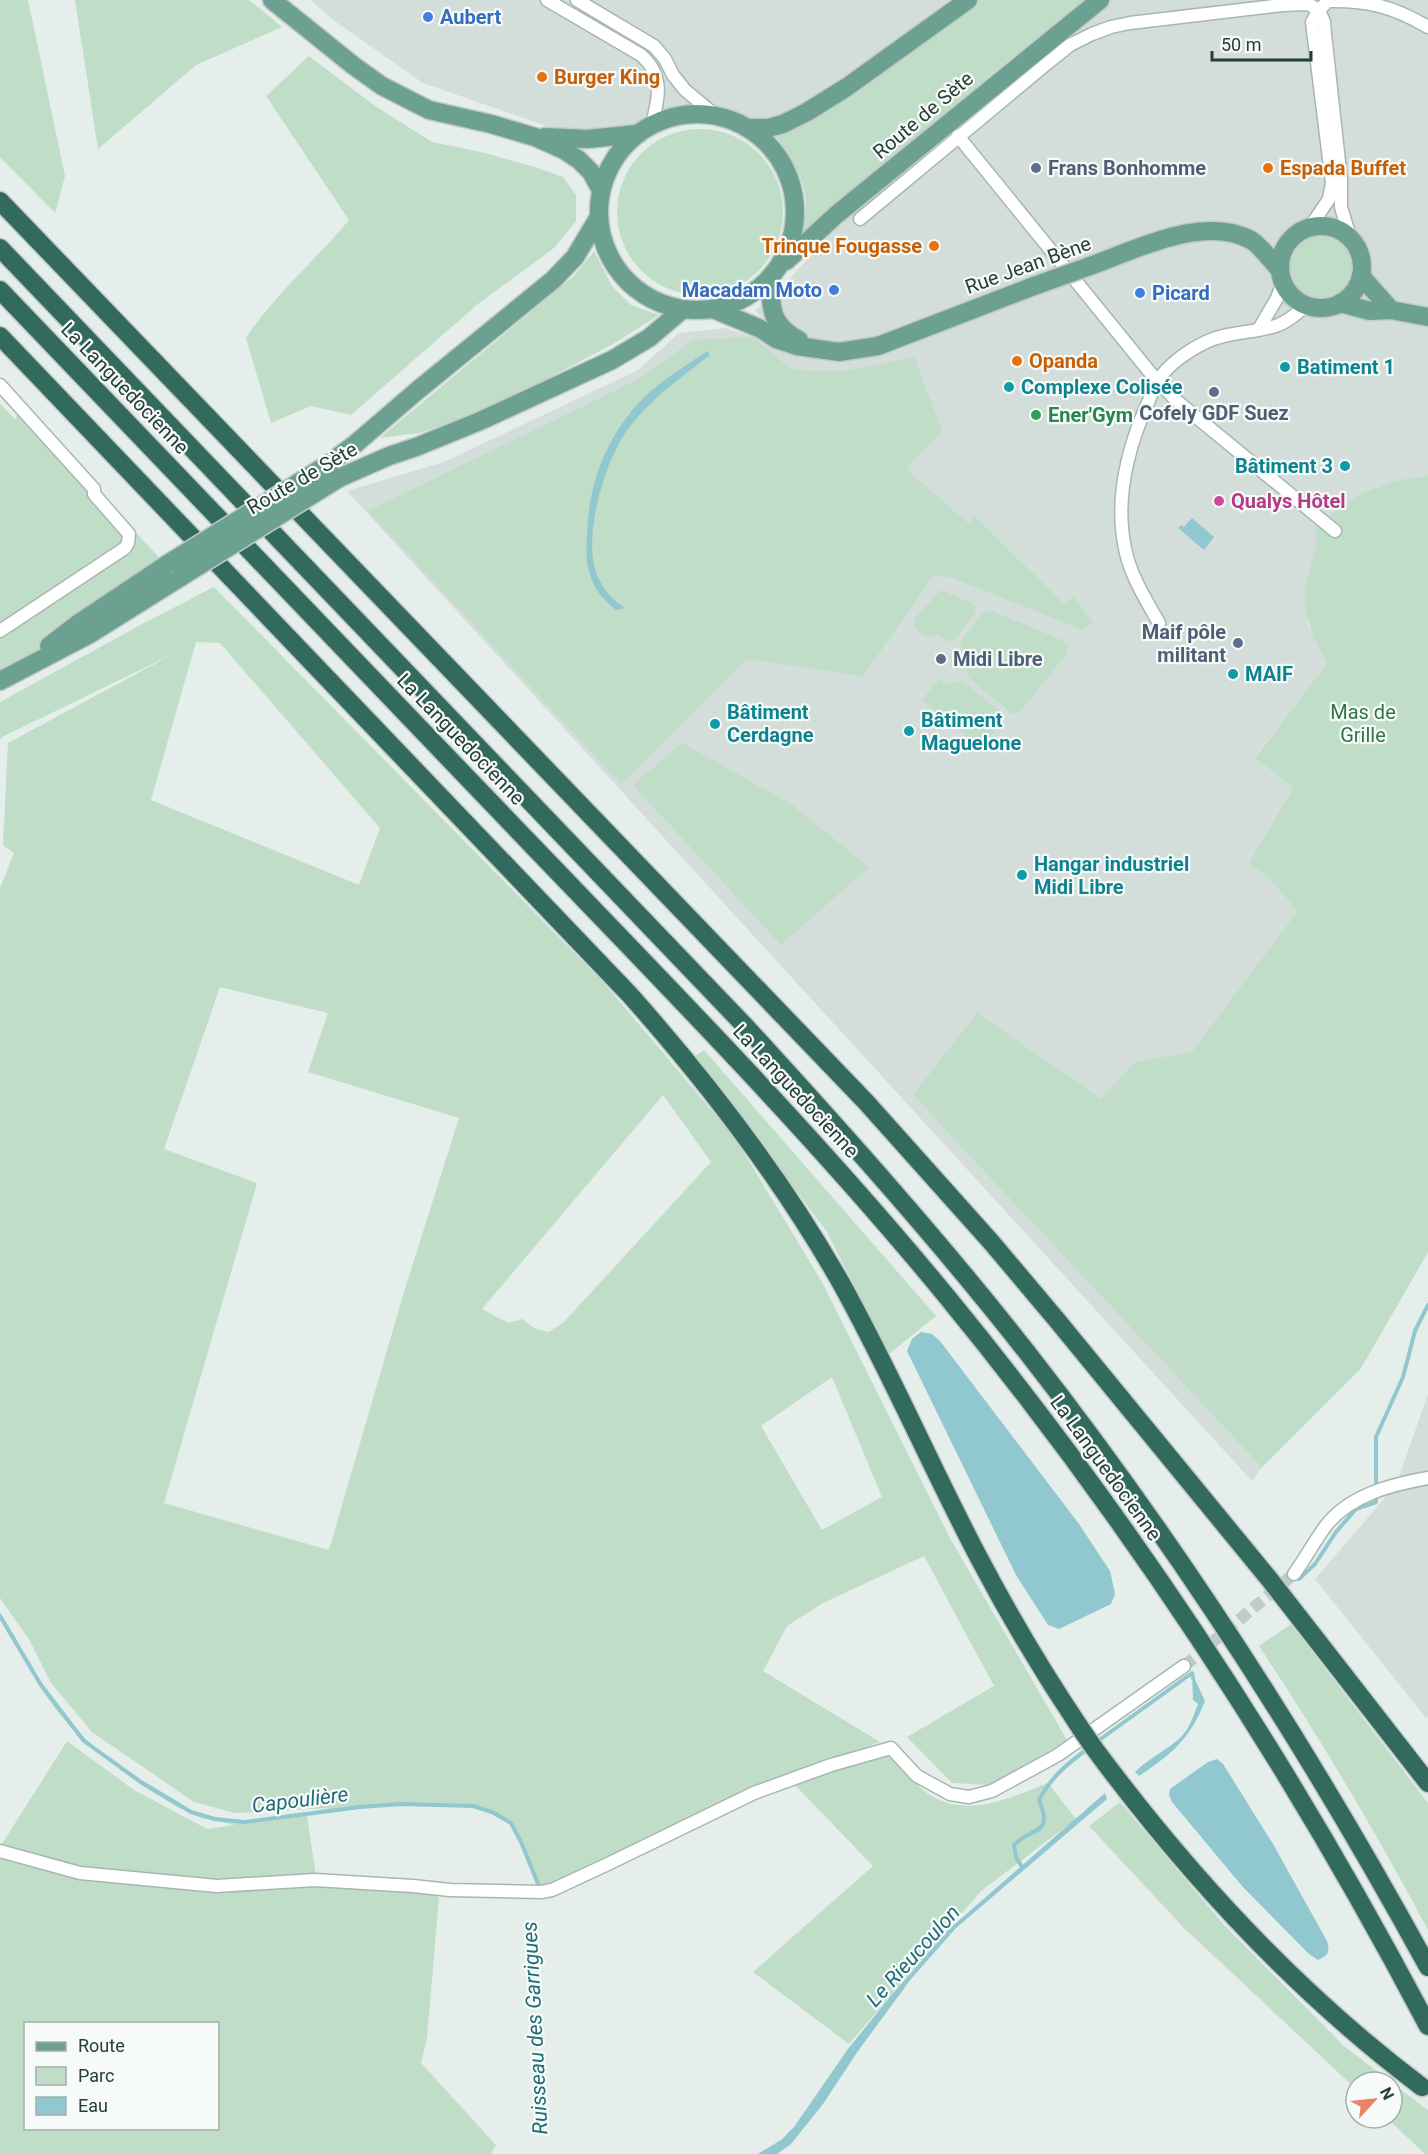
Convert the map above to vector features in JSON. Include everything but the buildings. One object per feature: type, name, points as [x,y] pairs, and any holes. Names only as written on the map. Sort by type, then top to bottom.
[{"type":"highway","points":[[0,201],[866,1102],[1049,1310],[1270,1580],[1428,1783]]},
{"type":"highway","name":"La Languedocienne","points":[[0,248],[747,1028],[832,1121],[945,1251],[1074,1414],[1208,1601],[1335,1801],[1428,1967]]},
{"type":"highway","name":"La Languedocienne","points":[[0,290],[729,1050],[842,1174],[950,1300],[1063,1446],[1151,1568],[1253,1721],[1364,1907],[1428,2026]]},
{"type":"highway","points":[[0,336],[630,995],[678,1050],[728,1113],[787,1195],[841,1284],[1003,1603],[1056,1691],[1094,1748],[1179,1857],[1249,1933],[1324,2005],[1393,2065],[1422,2086]]},
{"type":"main road","points":[[272,0],[368,77],[414,104],[429,110],[535,137],[564,150],[591,172],[601,190]]},
{"type":"main road","points":[[748,128],[768,128],[783,124],[807,112],[847,87],[968,0]]},
{"type":"main road","name":"Route de Sète","points":[[774,273],[845,208],[1100,0]]},
{"type":"main road","points":[[535,137],[588,140],[644,129],[683,114],[716,116],[733,120],[748,128],[769,145],[784,167],[793,192],[795,218],[790,244],[774,273],[754,292],[734,303],[713,309],[683,309],[657,302],[634,288],[616,268],[604,243],[599,217],[601,190],[609,169],[621,150],[644,129]]},
{"type":"main road","name":"Route de Sète","points":[[333,471],[354,445],[553,280],[575,257],[599,217]]},
{"type":"main road","points":[[1252,241],[1281,276],[1292,296],[1306,305],[1323,308],[1340,303],[1351,294],[1361,276],[1360,255],[1350,237],[1338,229],[1324,225],[1310,226],[1291,238],[1282,253],[1281,276]]},
{"type":"main road","name":"Rue Jean Bène","points":[[713,309],[761,329],[776,339],[797,346],[839,352],[878,346],[1034,286],[1148,245],[1193,232],[1234,234],[1252,241],[1291,238]]},
{"type":"main road","name":"Rue Jean Bène","points":[[774,273],[773,316],[785,333],[820,350]]},
{"type":"main road","points":[[1361,276],[1391,310]]},
{"type":"main road","points":[[1340,303],[1370,311],[1391,310],[1428,317]]},
{"type":"main road","name":"Route de Sète","points":[[0,681],[16,672],[79,623],[173,572],[333,471],[416,447],[480,421],[612,360],[649,338],[683,309]]},
{"type":"street","points":[[547,0],[648,61],[657,78],[659,89],[644,129]]},
{"type":"street","points":[[576,0],[654,46],[685,90],[716,116]]},
{"type":"street","points":[[1350,237],[1341,207],[1341,180],[1333,155],[1312,22],[1328,1],[1363,2],[1386,6],[1428,27]]},
{"type":"street","points":[[860,219],[1070,45],[1111,27],[1282,5],[1308,4],[1319,10]]},
{"type":"street","points":[[958,136],[1157,381],[1178,402],[1335,531]]},
{"type":"street","points":[[1310,226],[1324,208],[1331,192],[1333,155]]},
{"type":"street","points":[[1259,329],[1277,298],[1281,276]]},
{"type":"street","points":[[1159,622],[1139,588],[1128,558],[1121,497],[1126,461],[1157,381],[1184,355],[1206,342],[1219,336],[1273,327],[1294,316],[1306,305]]},
{"type":"street","points":[[0,385],[94,489],[94,494],[129,534],[125,549],[0,631]]},
{"type":"street","points":[[1294,1574],[1327,1525],[1346,1507],[1373,1493],[1428,1478]]},
{"type":"street","points":[[0,1851],[80,1873],[217,1886],[315,1880],[450,1890],[541,1892],[552,1890],[754,1793],[831,1765],[891,1748],[917,1776],[950,1794],[969,1797],[992,1791],[1058,1755],[1184,1666]]},
{"type":"shaded area","points":[[310,0],[950,0],[799,111],[761,122],[716,107],[681,108],[628,126],[592,133],[555,129],[423,83],[336,22]]},
{"type":"shaded area","points":[[1101,0],[1428,0],[1428,476],[1377,487],[1318,542],[1305,593],[1308,624],[1327,663],[1255,757],[1294,787],[1428,1252],[1361,1368],[1262,1467],[1252,1481],[347,491],[444,462],[638,370],[679,333],[725,328],[753,337],[796,345],[755,311],[783,286],[837,227]]},
{"type":"shaded area","points":[[1428,1394],[1428,1717],[1426,1718],[1315,1579],[1390,1492],[1400,1474]]},
{"type":"green space","points":[[0,0],[28,0],[65,176],[55,213],[0,157]]},
{"type":"green space","points":[[75,0],[249,0],[282,27],[196,65],[98,149]]},
{"type":"green space","points":[[979,0],[1085,0],[997,70],[801,235],[806,209],[804,187],[791,159],[775,135],[786,133],[862,86]]},
{"type":"green space","points":[[309,56],[375,106],[432,142],[481,152],[563,177],[576,195],[576,221],[554,248],[478,304],[351,415],[311,406],[271,423],[246,338],[283,292],[349,220],[266,96]]},
{"type":"green space","points":[[700,129],[732,136],[746,143],[758,154],[769,166],[776,180],[783,212],[776,244],[769,258],[758,270],[746,281],[732,288],[700,295],[668,288],[654,281],[642,270],[631,258],[624,244],[617,212],[624,180],[631,166],[642,154],[654,143],[668,136]]},
{"type":"green space","points":[[1315,235],[1327,235],[1343,244],[1350,254],[1352,266],[1350,278],[1343,288],[1327,297],[1315,297],[1304,292],[1295,283],[1290,272],[1290,260],[1295,249],[1304,240]]},
{"type":"green space","points":[[594,251],[612,286],[631,305],[659,315],[613,344],[486,411],[419,433],[380,438],[575,275]]},
{"type":"green space","points":[[753,337],[792,370],[847,371],[914,357],[942,431],[906,469],[969,524],[974,516],[1064,604],[1073,597],[1093,622],[1083,630],[950,577],[933,576],[863,676],[746,659],[621,784],[368,511],[639,379],[693,340]]},
{"type":"green space","points":[[0,404],[15,419],[21,408],[166,565],[0,678]]},
{"type":"green space","name":"Mas de Grille","points":[[1428,476],[1428,1252],[1361,1368],[1262,1467],[913,1095],[977,1013],[1101,1099],[1135,1062],[1192,1052],[1298,911],[1266,874],[1249,863],[1294,787],[1255,758],[1327,663],[1311,630],[1305,603],[1306,585],[1315,554],[1316,529],[1339,508],[1367,492],[1397,481]]},
{"type":"green space","points":[[214,587],[603,982],[735,1138],[822,1282],[951,1540],[1067,1740],[989,1785],[952,1783],[907,1737],[994,1686],[924,1556],[823,1603],[787,1626],[763,1671],[880,1742],[734,1796],[555,1883],[537,1887],[522,1845],[514,1830],[493,1814],[470,1808],[412,1804],[307,1815],[316,1876],[424,1887],[439,1898],[427,2037],[421,2063],[496,2145],[491,2154],[0,2154],[0,1844],[67,1741],[134,1790],[207,1829],[235,1825],[201,1818],[177,1807],[138,1783],[82,1741],[40,1687],[0,1619],[0,1612],[45,1688],[78,1730],[113,1762],[166,1797],[201,1814],[228,1820],[272,1818],[329,1808],[235,1813],[194,1802],[92,1732],[51,1683],[30,1641],[0,1598],[0,888],[14,853],[3,845],[8,743],[175,653],[0,740],[0,702]],"holes":[[[196,642],[220,643],[380,828],[359,885],[151,800]],[[220,987],[328,1013],[308,1072],[459,1118],[404,1292],[329,1550],[164,1503],[257,1183],[164,1149]],[[663,1095],[711,1162],[563,1323],[548,1332],[534,1328],[522,1319],[508,1323],[482,1309]],[[832,1377],[882,1497],[822,1530],[761,1426]]]},
{"type":"green space","points":[[941,590],[972,603],[976,607],[975,613],[950,642],[938,635],[925,636],[914,625],[914,619]]},
{"type":"green space","points":[[992,611],[1068,645],[1067,653],[1020,712],[1012,714],[967,676],[967,661],[960,642],[982,614]]},
{"type":"green space","points":[[939,679],[947,685],[961,681],[965,683],[1005,716],[984,745],[975,750],[964,746],[968,739],[965,734],[922,700]]},
{"type":"green space","points":[[682,743],[791,804],[869,867],[781,945],[633,785]]},
{"type":"green space","points":[[704,1050],[936,1316],[889,1354],[827,1232],[695,1056]]},
{"type":"green space","points":[[1291,1624],[1428,1803],[1428,1930],[1347,1786],[1259,1646]]},
{"type":"green space","points":[[886,1754],[921,1789],[942,1801],[972,1806],[988,1804],[1048,1783],[1076,1819],[981,1891],[849,2044],[753,1972],[873,1866],[792,1782]]},
{"type":"green space","points":[[1120,1802],[1224,1925],[1344,2046],[1375,2070],[1344,2070],[1344,2078],[1184,1928],[1089,1826]]},
{"type":"green space","points":[[1404,2092],[1428,2110],[1428,2154],[1425,2154],[1400,2130],[1404,2130]]},
{"type":"water","points":[[707,351],[710,355],[658,396],[631,425],[613,455],[606,474],[595,515],[592,553],[597,575],[603,586],[625,608],[616,610],[595,587],[587,563],[590,502],[599,468],[614,436],[635,407],[669,377]]},
{"type":"water","points":[[1192,518],[1214,537],[1204,550],[1178,528],[1181,525],[1184,527]]},
{"type":"water","points":[[921,1332],[932,1334],[940,1341],[1079,1524],[1110,1571],[1115,1594],[1111,1604],[1059,1629],[1048,1625],[1016,1575],[907,1351],[912,1339]]},
{"type":"water","points":[[1192,1673],[1205,1701],[1193,1726],[1170,1753],[1139,1776],[1135,1772],[1179,1739],[1190,1723],[1198,1704],[1193,1700]]},
{"type":"water","points":[[1217,1759],[1223,1764],[1273,1844],[1327,1941],[1328,1953],[1322,1958],[1318,1960],[1309,1954],[1242,1886],[1172,1802],[1169,1795],[1170,1789],[1208,1762]]},
{"type":"water","points":[[1105,1793],[1107,1799],[956,1928],[911,1979],[858,2051],[823,2104],[791,2144],[777,2154],[758,2154],[781,2140],[794,2127],[848,2049],[948,1930]]},
{"type":"waterway","name":"Le Rieucoulon","points":[[1299,1579],[1315,1564],[1336,1532],[1356,1509],[1376,1502],[1376,1437],[1403,1377],[1415,1331],[1428,1305]]},
{"type":"waterway","name":"Capoulière","points":[[0,1616],[41,1685],[84,1741],[141,1782],[191,1812],[215,1819],[245,1822],[401,1804],[473,1806],[492,1812],[511,1823],[539,1886]]},
{"type":"waterway","points":[[1098,1741],[1192,1673],[1193,1678]]},
{"type":"waterway","points":[[1022,1867],[1016,1857],[1014,1845],[1042,1825],[1043,1811],[1039,1800],[1061,1771],[1089,1748]]},
{"type":"tunnel","points":[[1184,1666],[1294,1574]]},
{"type":"place","name":"Aubert","points":[[428,17]]},
{"type":"place","name":"Burger King","points":[[542,77]]},
{"type":"place","name":"Frans Bonhomme","points":[[1036,168]]},
{"type":"place","name":"Espada Buffet","points":[[1268,168]]},
{"type":"place","name":"Trinque Fougasse","points":[[934,246]]},
{"type":"place","name":"Macadam Moto","points":[[834,290]]},
{"type":"place","name":"Picard","points":[[1140,293]]},
{"type":"place","name":"Opanda","points":[[1017,361]]},
{"type":"place","name":"Batiment 1","points":[[1285,367]]},
{"type":"place","name":"Complexe Colisée","points":[[1009,387]]},
{"type":"place","name":"Cofely GDF Suez","points":[[1214,392]]},
{"type":"place","name":"Ener'Gym","points":[[1036,415]]},
{"type":"place","name":"Bâtiment 3","points":[[1345,466]]},
{"type":"place","name":"Qualys Hôtel","points":[[1219,501]]},
{"type":"place","name":"Maif pôle militant","points":[[1238,643]]},
{"type":"place","name":"Midi Libre","points":[[941,659]]},
{"type":"place","name":"MAIF","points":[[1233,674]]},
{"type":"place","name":"Bâtiment Cerdagne","points":[[715,724]]},
{"type":"place","name":"Bâtiment Maguelone","points":[[909,731]]},
{"type":"place","name":"Hangar industriel Midi Libre","points":[[1022,875]]},
{"type":"water label","name":"Ruisseau des Garrigues","points":[[535,2028]]}]
